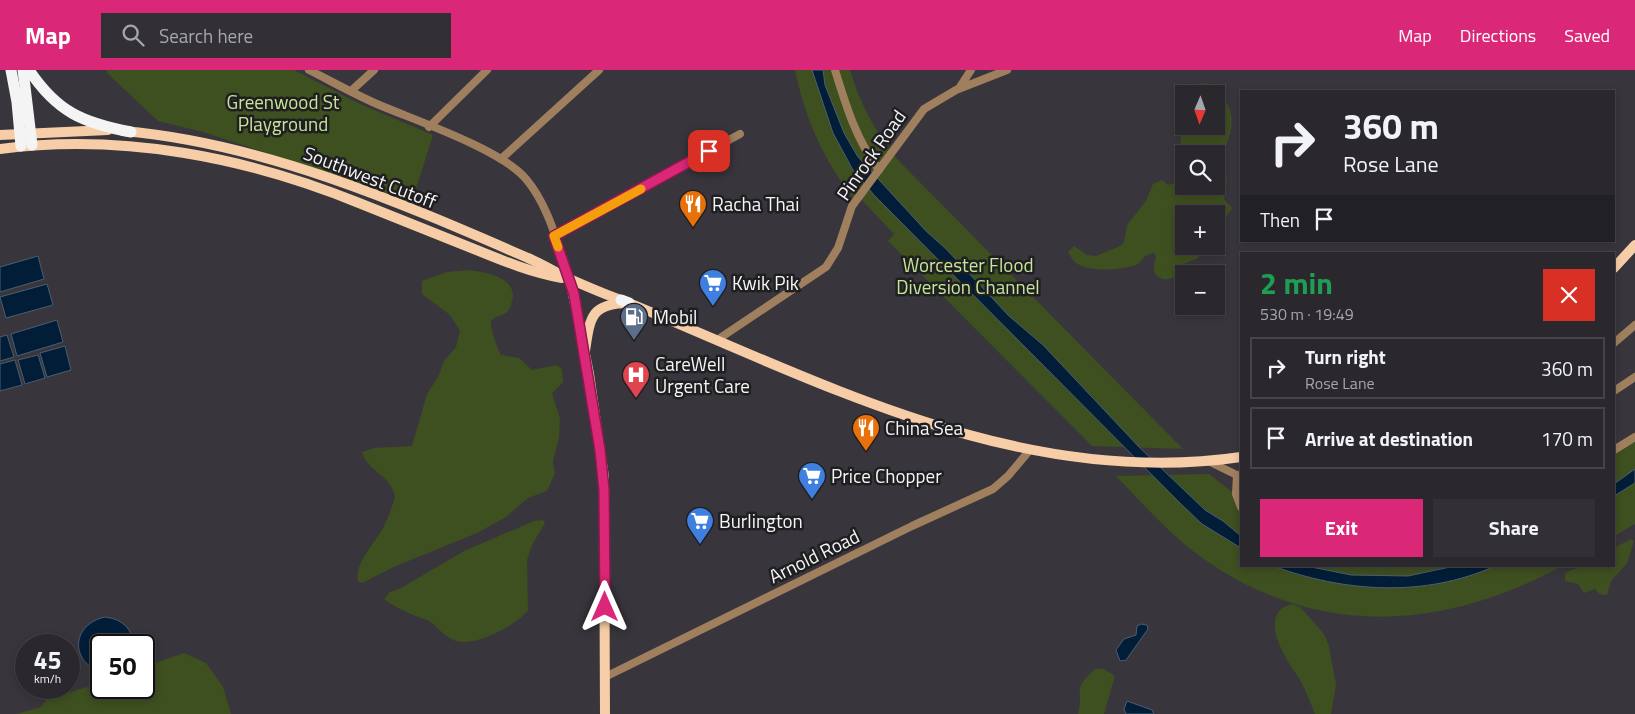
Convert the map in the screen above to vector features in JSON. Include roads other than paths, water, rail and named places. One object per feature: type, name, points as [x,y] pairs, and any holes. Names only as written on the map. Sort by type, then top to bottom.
[{"type":"highway","points":[[11,70],[25,132]]},
{"type":"highway","points":[[23,70],[26,146]]},
{"type":"highway","points":[[29,70],[57,105],[98,126],[131,132]]},
{"type":"main road","name":"Southwest Cutoff","points":[[0,134],[78,130],[131,132],[208,143],[306,170],[365,191],[527,257],[570,280],[842,392],[967,435],[1028,451],[1130,464],[1196,463],[1240,458]]},
{"type":"main road","name":"Southwest Cutoff","points":[[0,149],[26,146],[129,145],[230,162],[306,184],[521,267],[541,274],[570,280]]},
{"type":"main road","points":[[1615,267],[1635,245]]},
{"type":"main road","points":[[570,280],[585,351],[604,482],[605,714]]},
{"type":"main road","points":[[585,351],[591,320],[596,311],[611,303],[625,302]]},
{"type":"street","points":[[308,70],[351,92],[501,159],[517,170],[532,186],[554,236],[570,280]]},
{"type":"street","points":[[351,92],[374,70]]},
{"type":"street","points":[[429,127],[487,70]]},
{"type":"street","points":[[501,159],[599,70]]},
{"type":"street","points":[[835,70],[850,118],[865,151],[877,171]]},
{"type":"street","points":[[959,88],[971,70]]},
{"type":"street","name":"Pinrock Road","points":[[717,340],[826,267],[838,248],[852,206],[924,109],[959,88],[1007,70]]},
{"type":"street","points":[[554,236],[740,134]]},
{"type":"street","points":[[1615,342],[1635,325]]},
{"type":"street","points":[[1615,390],[1635,377]]},
{"type":"street","points":[[1615,449],[1635,437]]},
{"type":"street","name":"Arnold Road","points":[[605,677],[905,529],[993,489],[1008,476],[1028,451]]},
{"type":"street","points":[[1208,462],[1239,476],[1236,494],[1240,504]]},
{"type":"water","points":[[812,70],[823,70],[825,85],[844,133],[858,157],[926,231],[946,249],[1009,316],[1043,345],[1139,447],[1205,510],[1223,521],[1240,535],[1240,547],[1202,524],[1179,502],[874,195],[853,170],[833,133]]},
{"type":"water","points":[[38,256],[44,279],[0,292],[0,267]]},
{"type":"water","points":[[47,284],[53,305],[6,318],[0,297]]},
{"type":"water","points":[[57,320],[63,342],[17,356],[11,334]]},
{"type":"water","points":[[7,335],[14,357],[0,361],[0,337]]},
{"type":"water","points":[[65,346],[71,370],[47,377],[40,353]]},
{"type":"water","points":[[38,355],[45,378],[25,384],[18,360]]},
{"type":"water","points":[[15,360],[22,385],[0,391],[0,364]]},
{"type":"water","points":[[1635,469],[1635,483],[1615,495],[1615,483]]},
{"type":"water","points":[[1276,567],[1311,567],[1351,575],[1408,576],[1450,567],[1492,567],[1440,583],[1412,587],[1356,586],[1300,575]]},
{"type":"water","points":[[105,617],[111,618],[125,625],[131,634],[90,634],[90,666],[83,660],[80,652],[80,639],[86,627],[94,621]]},
{"type":"water","points":[[1141,624],[1147,625],[1148,629],[1126,660],[1120,661],[1116,650],[1124,639],[1136,635],[1137,626]]},
{"type":"water","points":[[1127,701],[1152,710],[1154,714],[1126,714],[1124,709]]},
{"type":"place","name":"Racha Thai","points":[[693,228]]},
{"type":"place","name":"Kwik Pik","points":[[713,307]]},
{"type":"place","name":"Mobil","points":[[634,341]]},
{"type":"place","name":"CareWell Urgent Care","points":[[636,399]]},
{"type":"place","name":"China Sea","points":[[866,452]]},
{"type":"place","name":"Price Chopper","points":[[812,500]]},
{"type":"place","name":"Burlington","points":[[700,545]]},
{"type":"park label","name":"Greenwood St Playground","points":[[283,113]]},
{"type":"park label","name":"Worcester Flood Diversion Channel","points":[[968,276]]}]
